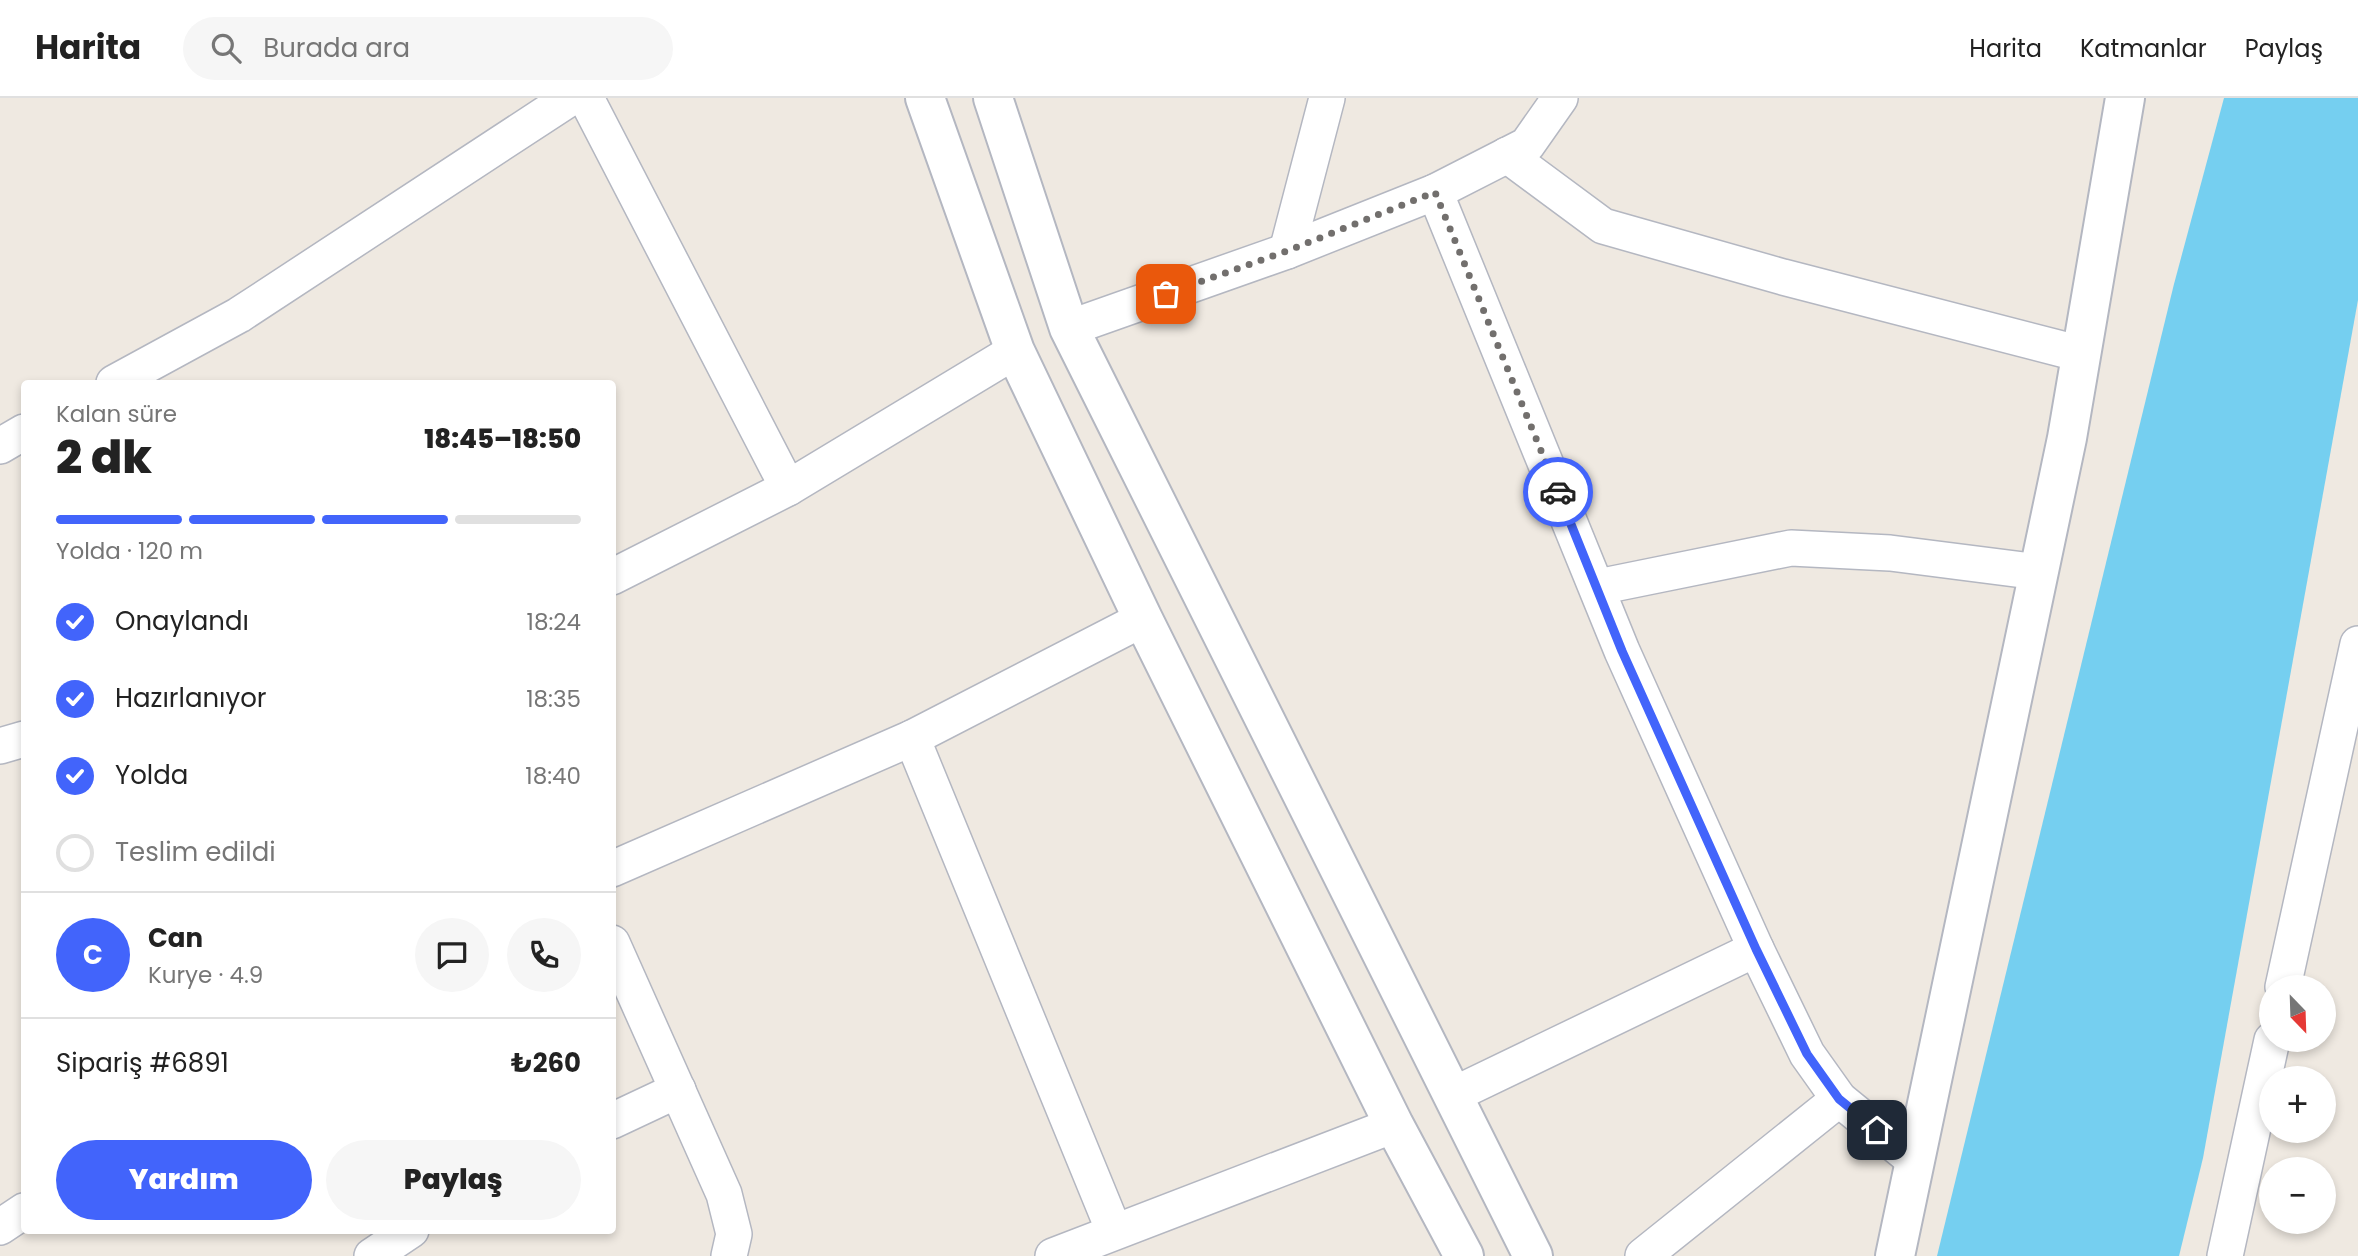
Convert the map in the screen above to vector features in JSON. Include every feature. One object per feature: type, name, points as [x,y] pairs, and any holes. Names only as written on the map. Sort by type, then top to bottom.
[{"type":"main road","points":[[925,98],[1014,351],[1143,619],[1394,1125],[1464,1256]]},
{"type":"main road","points":[[993,98],[1069,328],[1533,1256]]},
{"type":"main road","points":[[1895,1256],[2039,572],[2081,355],[2118,100]]},
{"type":"street","points":[[120,380],[239,315],[570,98]]},
{"type":"street","points":[[586,98],[788,488]]},
{"type":"street","points":[[1287,251],[1327,98]]},
{"type":"street","points":[[1069,328],[1287,251],[1435,192],[1527,145],[1560,98]]},
{"type":"street","points":[[1507,155],[1604,226],[1796,281],[2081,355]]},
{"type":"street","points":[[1435,192],[1622,651],[1756,949],[1807,1054],[1839,1099],[1915,1161]]},
{"type":"street","points":[[616,575],[788,488],[1014,351]]},
{"type":"street","points":[[0,446],[21,434]]},
{"type":"street","points":[[1598,587],[1791,548],[1890,553],[2039,572]]},
{"type":"street","points":[[616,867],[912,738],[1143,619]]},
{"type":"street","points":[[2286,975],[2358,644]]},
{"type":"street","points":[[912,738],[1114,1231]]},
{"type":"street","points":[[1453,1095],[1756,949]]},
{"type":"street","points":[[616,952],[724,1194],[734,1234],[729,1256]]},
{"type":"street","points":[[2225,1256],[2269,1052]]},
{"type":"street","points":[[616,1119],[678,1090]]},
{"type":"street","points":[[1643,1256],[1839,1099]]},
{"type":"street","points":[[1053,1256],[1394,1125]]},
{"type":"street","points":[[0,1227],[21,1213]]},
{"type":"street","points":[[372,1256],[405,1234]]},
{"type":"water","points":[[2224,98],[2358,98],[2358,300],[2203,1158],[2179,1256],[1937,1256],[2174,284]]},
{"type":"way so far","points":[[1166,294],[1287,251],[1435,192],[1558,492]]},
{"type":"route","points":[[1558,492],[1622,651],[1756,949],[1807,1054],[1839,1099],[1877,1130]]}]
